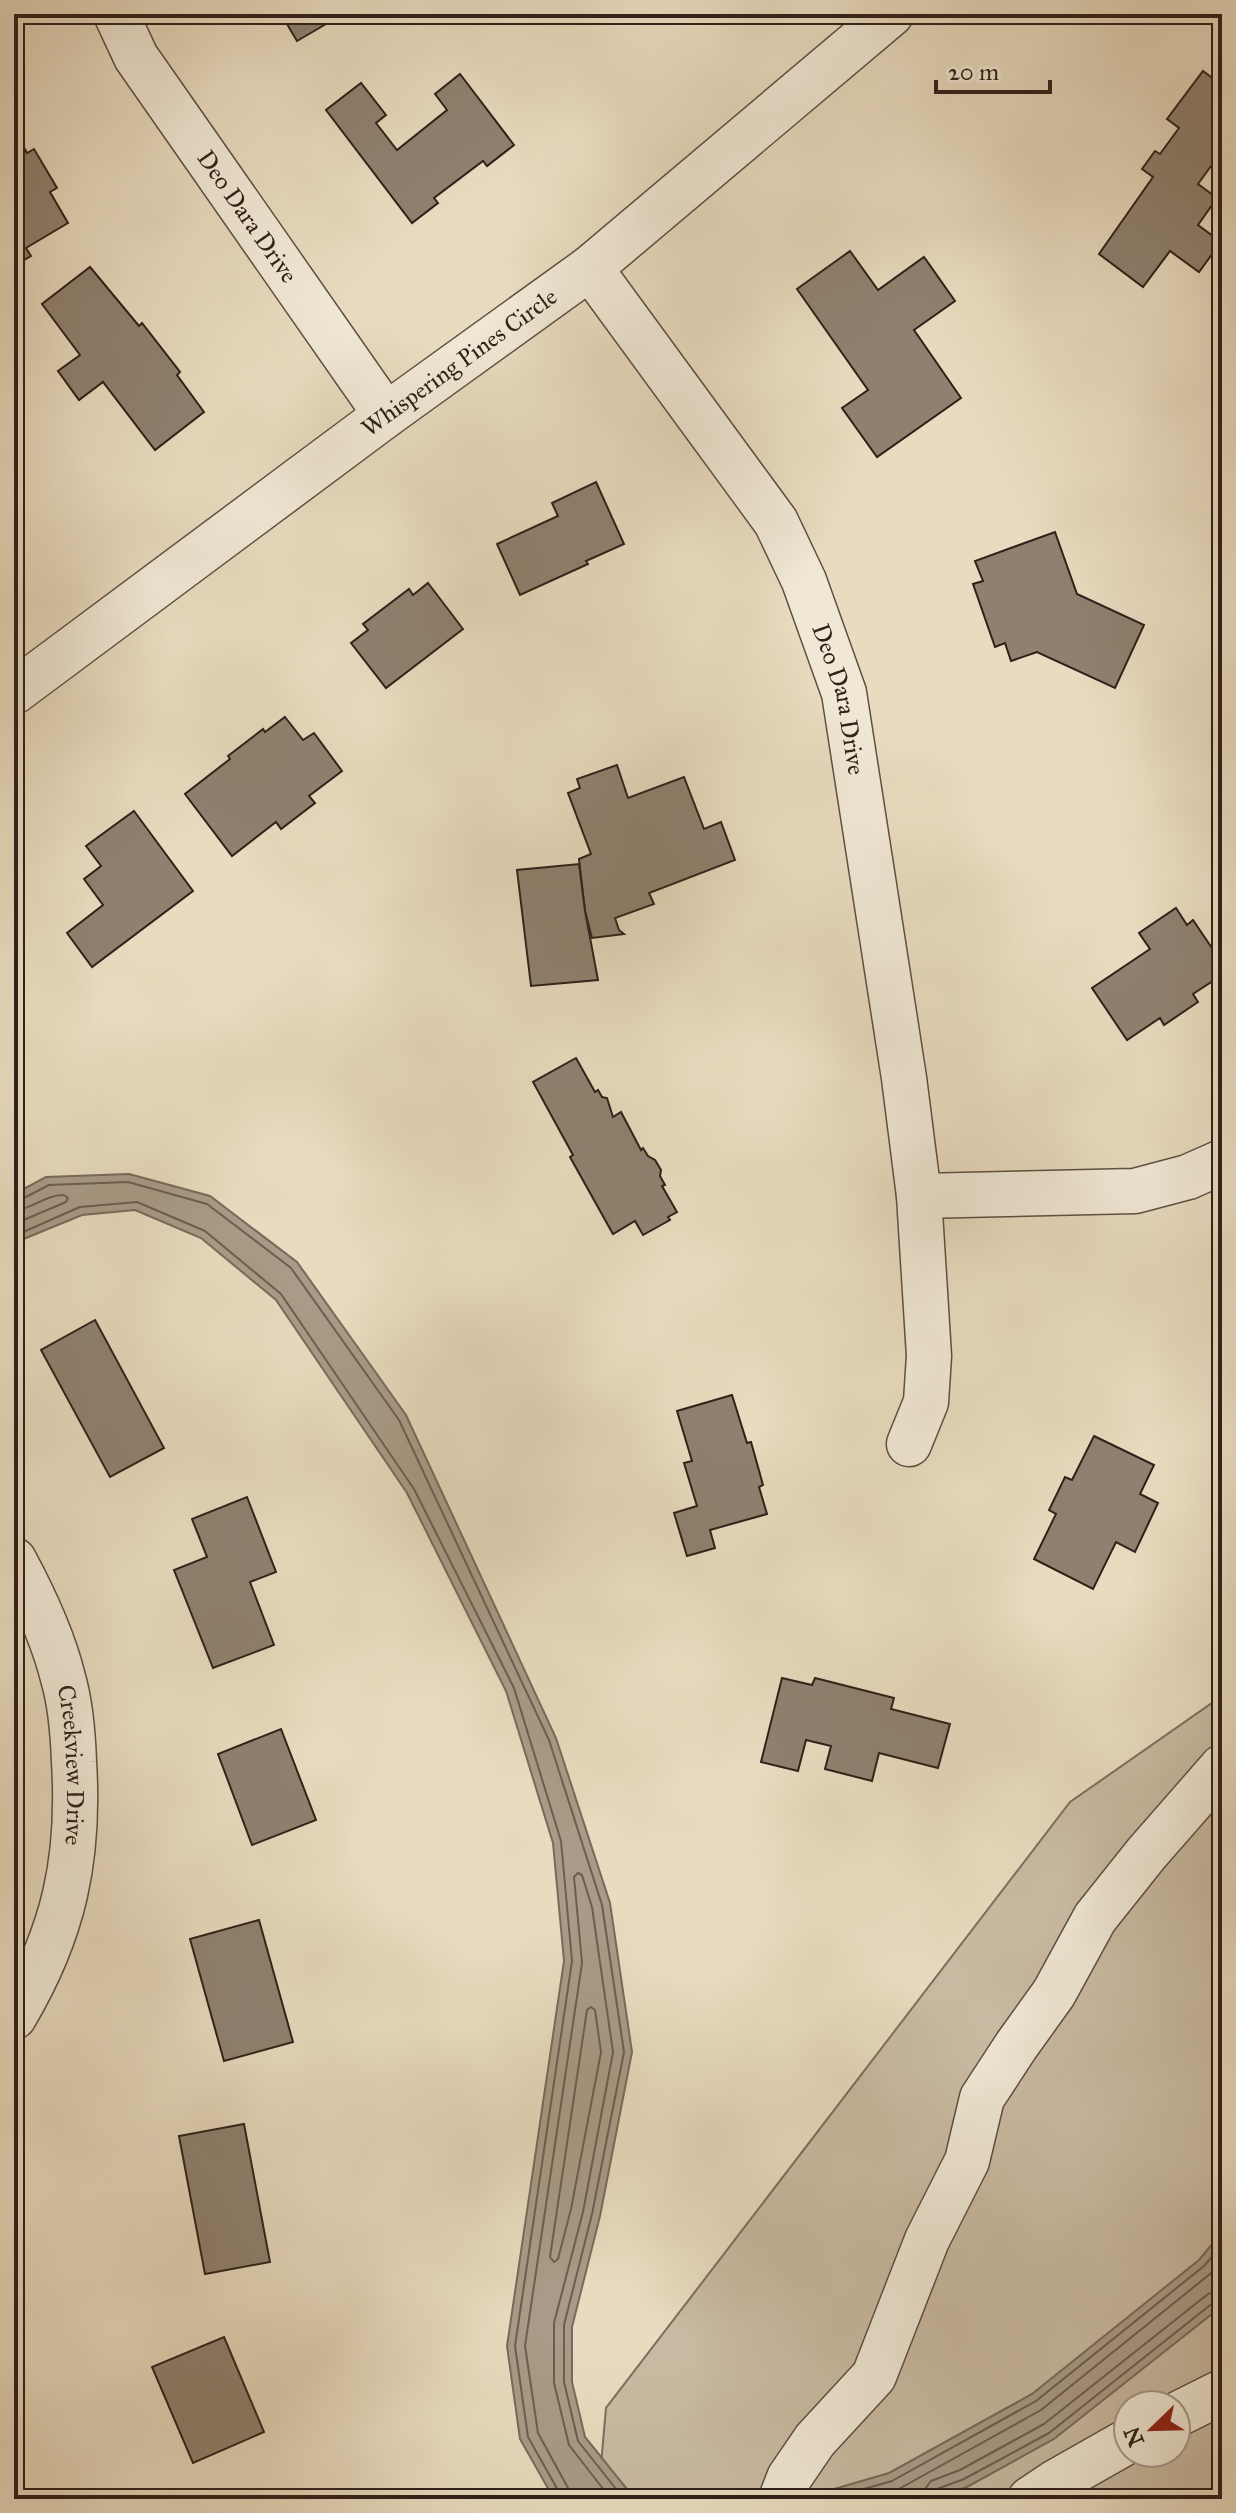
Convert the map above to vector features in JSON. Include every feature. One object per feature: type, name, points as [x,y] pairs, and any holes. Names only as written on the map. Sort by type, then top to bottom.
[{"type":"street","name":"Deo Dara Drive","points":[[116,14],[136,57],[386,415]]},
{"type":"street","name":"Whispering Pines Circle","points":[[14,692],[386,415],[590,268],[891,14]]},
{"type":"street","name":"Deo Dara Drive","points":[[590,268],[776,522],[804,581],[844,693],[919,1196],[929,1356],[926,1402],[909,1444]]},
{"type":"street","points":[[919,1196],[1135,1191],[1188,1177],[1222,1162]]},
{"type":"street","name":"Creekview Drive","points":[[14,1560],[53,1643],[64,1680],[72,1728],[77,1818],[66,1899],[34,1983],[14,2017]]},
{"type":"street","points":[[781,2499],[789,2478],[815,2440],[874,2376],[927,2240],[967,2161],[982,2098],[1054,1993],[1095,1918],[1222,1767]]},
{"type":"street","points":[[1192,2407],[1222,2392]]},
{"type":"street","points":[[1030,2499],[1112,2450]]},
{"type":"shaded area","points":[[1222,1696],[1222,2499],[598,2499],[606,2408],[1070,1802]]},
{"type":"water","points":[[129,1174],[210,1196],[297,1262],[406,1415],[556,1738],[610,1903],[632,2052],[600,2216],[572,2327],[572,2382],[585,2437],[637,2499],[554,2499],[520,2439],[507,2346],[564,1961],[553,1843],[506,1691],[407,1493],[276,1300],[201,1238],[135,1210],[82,1215],[14,1246],[14,1194],[46,1177]]},
{"type":"water","points":[[1222,2232],[1222,2306],[1117,2389],[1112,2389],[1112,2393],[1054,2439],[967,2487],[930,2499],[800,2499],[889,2473],[1032,2394],[1199,2260]]},
{"type":"building","points":[[281,14],[343,14],[297,41]]},
{"type":"building","points":[[1203,71],[1222,85],[1222,151],[1198,184],[1217,198],[1198,225],[1221,242],[1199,272],[1170,251],[1143,287],[1099,254],[1153,177],[1142,169],[1155,151],[1160,154],[1179,128],[1167,119]]},
{"type":"building","points":[[460,74],[514,145],[487,166],[483,161],[434,198],[438,203],[412,223],[326,110],[361,83],[386,115],[376,123],[397,150],[447,110],[435,94]]},
{"type":"building","points":[[14,129],[27,153],[34,149],[57,188],[50,192],[68,223],[26,248],[31,256],[14,266]]},
{"type":"building","points":[[850,251],[878,290],[924,257],[955,301],[914,330],[961,398],[877,457],[842,408],[868,390],[797,289]]},
{"type":"building","points":[[90,267],[139,326],[142,323],[180,372],[177,375],[204,412],[155,450],[103,382],[79,400],[58,371],[80,355],[42,304]]},
{"type":"building","points":[[596,482],[624,544],[520,595],[497,544],[558,516],[552,503]]},
{"type":"building","points":[[1055,532],[1077,594],[1144,625],[1115,688],[1037,652],[1011,661],[1005,643],[995,647],[973,584],[983,581],[975,561]]},
{"type":"building","points":[[428,583],[463,629],[386,688],[351,643],[368,630],[363,624],[409,589],[413,595]]},
{"type":"building","points":[[285,717],[303,740],[314,733],[342,771],[309,796],[315,803],[281,829],[276,822],[232,856],[185,794],[263,729],[265,732]]},
{"type":"building","points":[[617,765],[628,798],[684,777],[704,829],[721,822],[735,860],[649,893],[654,904],[615,918],[624,934],[592,938],[585,911],[579,859],[591,854],[568,793],[580,788],[577,779]]},
{"type":"building","points":[[134,811],[193,891],[92,967],[67,933],[103,905],[84,879],[101,866],[86,846]]},
{"type":"building","points":[[579,864],[598,980],[531,986],[517,870]]},
{"type":"building","points":[[1176,908],[1187,925],[1193,920],[1222,963],[1222,975],[1193,994],[1198,1002],[1164,1025],[1160,1018],[1127,1040],[1092,988],[1150,949],[1139,933]]},
{"type":"building","points":[[576,1058],[595,1092],[598,1090],[602,1097],[607,1098],[613,1117],[621,1112],[641,1150],[643,1148],[655,1160],[661,1170],[660,1176],[665,1185],[662,1186],[677,1212],[668,1217],[670,1220],[643,1235],[635,1221],[613,1234],[533,1082]]},
{"type":"building","points":[[95,1320],[164,1448],[110,1477],[41,1350]]},
{"type":"building","points":[[732,1395],[747,1443],[751,1442],[767,1514],[710,1530],[715,1548],[687,1556],[674,1513],[697,1506],[684,1463],[692,1461],[677,1411]]},
{"type":"building","points":[[1094,1436],[1154,1465],[1140,1494],[1158,1503],[1135,1552],[1116,1542],[1093,1589],[1034,1559],[1056,1514],[1049,1510],[1065,1477],[1072,1480]]},
{"type":"building","points":[[247,1497],[276,1572],[250,1582],[274,1645],[213,1668],[174,1570],[207,1557],[192,1519]]},
{"type":"building","points":[[782,1678],[812,1685],[815,1678],[894,1698],[891,1709],[950,1724],[938,1768],[879,1753],[872,1781],[825,1769],[831,1746],[806,1740],[798,1771],[761,1762]]},
{"type":"building","points":[[281,1729],[316,1820],[252,1845],[218,1754]]},
{"type":"building","points":[[259,1920],[293,2042],[224,2061],[190,1939]]},
{"type":"building","points":[[244,2124],[270,2262],[205,2274],[179,2136]]},
{"type":"building","points":[[224,2337],[264,2432],[193,2463],[152,2367]]}]
